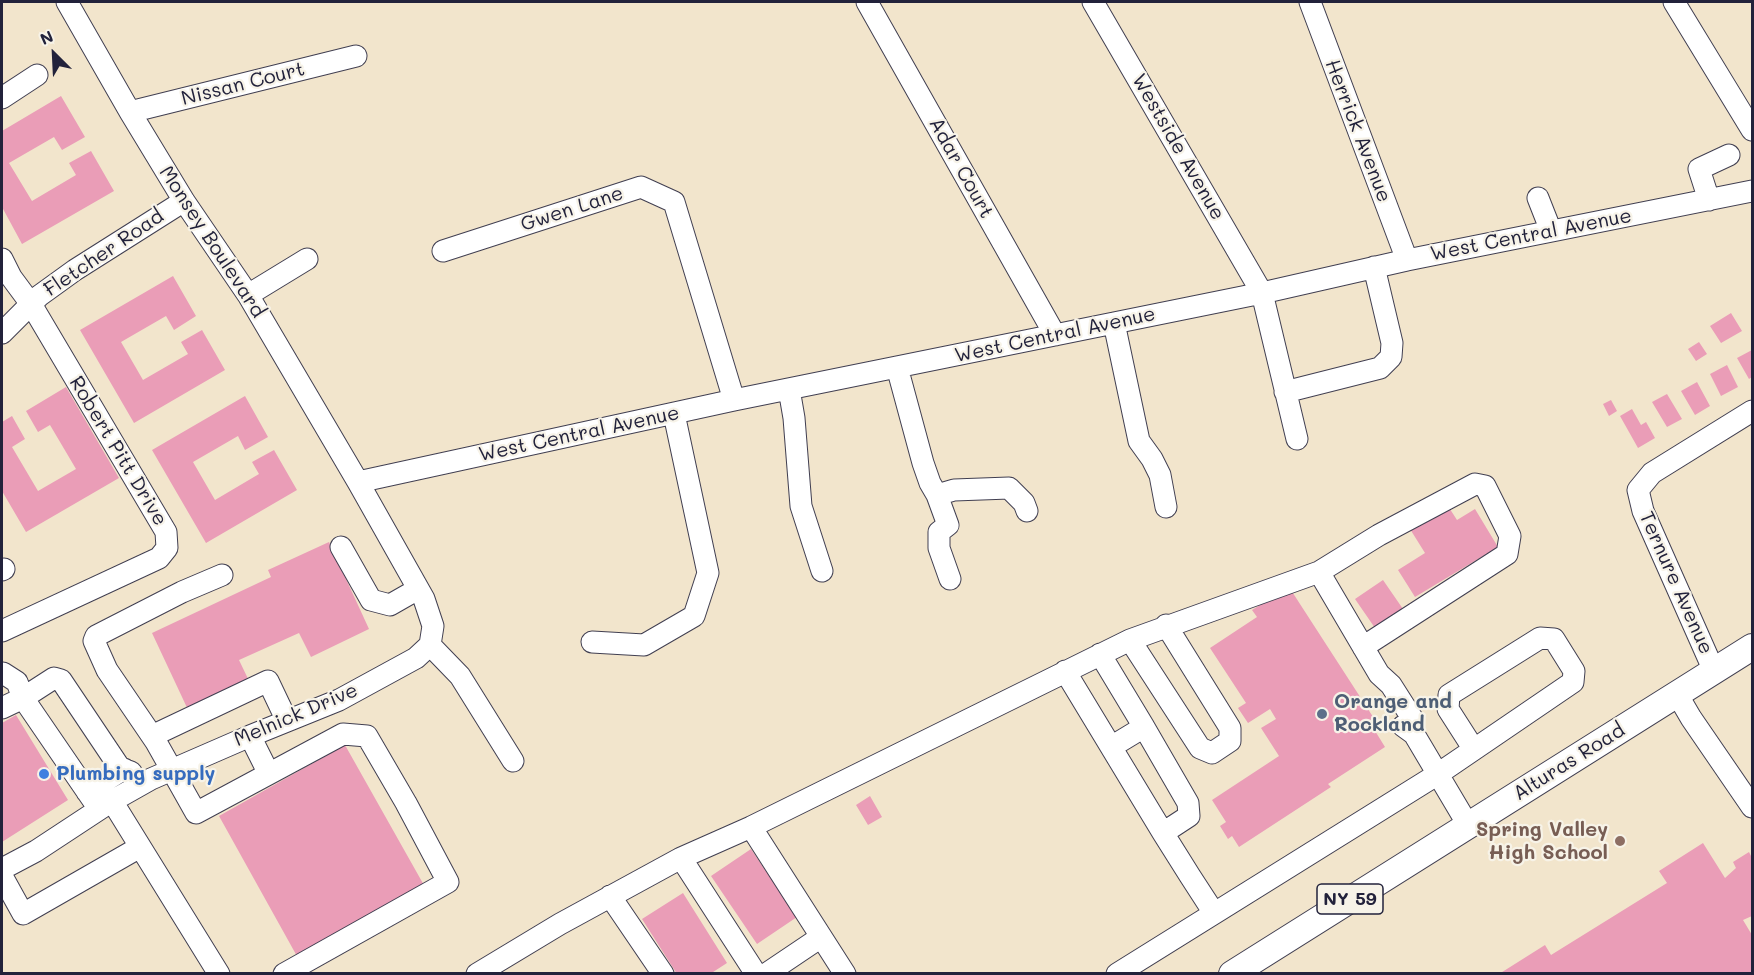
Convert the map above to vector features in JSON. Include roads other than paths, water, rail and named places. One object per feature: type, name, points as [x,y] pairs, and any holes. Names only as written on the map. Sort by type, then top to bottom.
[{"type":"main road","name":"Alturas Road","points":[[1232,974],[1752,647]]},
{"type":"street","name":"Monsey Boulevard","points":[[67,2],[130,112],[184,201],[248,295],[358,482]]},
{"type":"street","name":"Adar Court","points":[[867,2],[1055,335]]},
{"type":"street","name":"Westside Avenue","points":[[1093,2],[1262,293],[1297,439]]},
{"type":"street","name":"Herrick Avenue","points":[[1310,2],[1407,260]]},
{"type":"street","points":[[1674,2],[1752,130]]},
{"type":"street","name":"Nissan Court","points":[[130,112],[356,56]]},
{"type":"street","points":[[2,98],[37,75]]},
{"type":"street","points":[[1709,200],[1699,169],[1729,155]]},
{"type":"street","name":"Gwen Lane","points":[[442,251],[641,187],[674,202],[734,400]]},
{"type":"street","name":"West Central Avenue","points":[[358,482],[734,400],[1752,191]]},
{"type":"street","points":[[1538,198],[1551,231]]},
{"type":"street","name":"Fletcher Road","points":[[2,333],[31,304],[75,270],[184,201]]},
{"type":"street","name":"Robert Pitt Drive","points":[[2,259],[166,532],[167,548],[159,558],[2,631]]},
{"type":"street","points":[[248,295],[307,259]]},
{"type":"street","points":[[1285,392],[1380,368],[1391,357],[1392,343],[1374,267]]},
{"type":"street","points":[[1114,323],[1139,441],[1160,475],[1166,507]]},
{"type":"street","points":[[897,367],[923,464],[948,525],[939,532],[939,548],[950,579]]},
{"type":"street","points":[[789,389],[794,418],[801,506],[822,571]]},
{"type":"street","name":"Ternure Avenue","points":[[1714,671],[1643,511],[1638,490],[1652,473],[1752,411]]},
{"type":"street","points":[[591,642],[644,645],[693,616],[708,573],[674,414]]},
{"type":"street","points":[[358,482],[418,590],[433,626],[430,645],[460,676],[513,761]]},
{"type":"street","points":[[477,974],[560,924],[681,858],[751,827],[1100,654],[1166,625],[1319,572],[1379,535],[1475,484],[1485,486],[1510,536],[1507,554],[1363,647]]},
{"type":"street","points":[[937,495],[954,490],[1009,488],[1024,503],[1027,511]]},
{"type":"street","points":[[340,547],[371,600],[390,605],[418,590]]},
{"type":"street","points":[[1319,572],[1379,674],[1391,685],[1412,718],[1414,734],[1468,825]]},
{"type":"street","points":[[222,575],[182,592],[96,636],[94,641],[107,670],[152,736],[196,813],[268,772],[343,734],[367,736],[448,882],[284,974]]},
{"type":"street","points":[[1130,640],[1200,748],[1212,753],[1230,741],[1230,728],[1166,625]]},
{"type":"street","points":[[1117,974],[1438,774],[1573,682],[1574,671],[1554,639],[1540,638],[1449,695],[1448,709],[1473,748]]},
{"type":"street","name":"Melnick Drive","points":[[2,869],[36,851],[99,801],[250,735],[339,700],[416,658],[430,645]]},
{"type":"street","points":[[1100,654],[1188,803],[1189,816],[1163,833]]},
{"type":"street","points":[[1065,671],[1214,913]]},
{"type":"street","points":[[2,673],[17,682],[23,698],[99,801],[140,847],[219,974]]},
{"type":"street","points":[[2,708],[23,698],[54,678],[61,680],[120,768],[131,772],[140,785]]},
{"type":"street","points":[[152,736],[268,681],[286,721]]},
{"type":"street","points":[[1677,694],[1752,807]]},
{"type":"street","points":[[1111,747],[1144,727]]},
{"type":"street","points":[[250,735],[268,772]]},
{"type":"street","points":[[99,801],[124,769]]},
{"type":"street","points":[[751,827],[845,974]]},
{"type":"street","points":[[2,876],[23,914],[140,847]]},
{"type":"street","points":[[681,858],[756,974]]},
{"type":"street","points":[[610,896],[663,974]]},
{"type":"street","points":[[766,974],[821,937]]},
{"type":"place","name":"Orange and Rockland","points":[[1322,714]]},
{"type":"place","name":"Plumbing supply","points":[[44,774]]},
{"type":"place","name":"Spring Valley High School","points":[[1620,841]]}]
